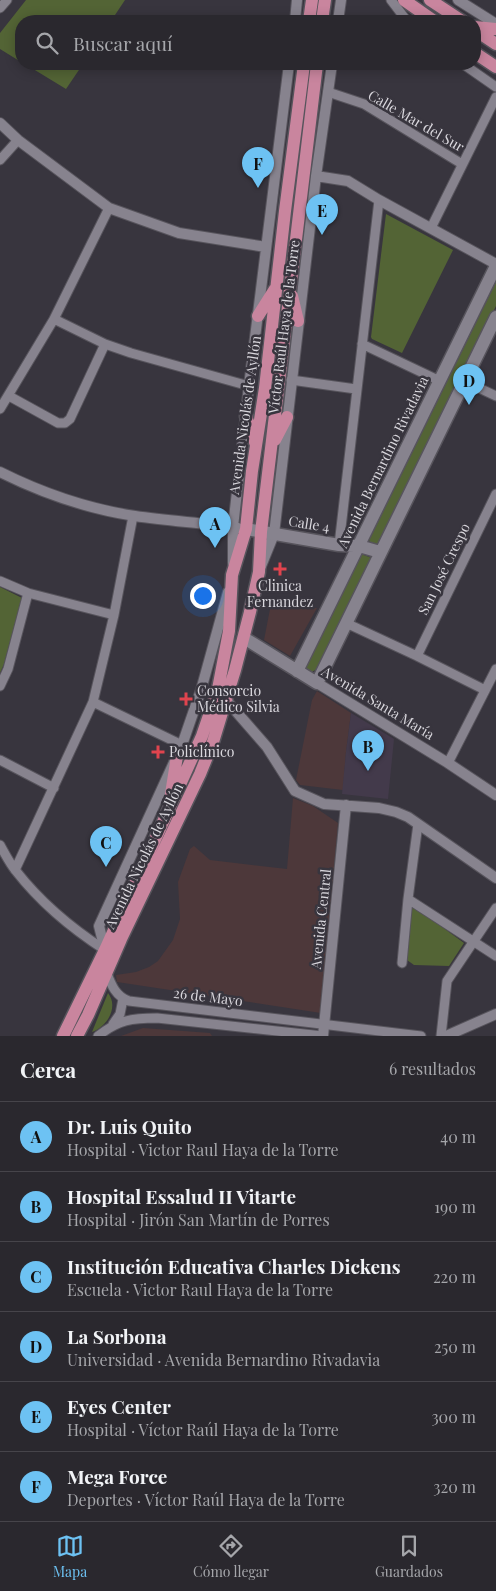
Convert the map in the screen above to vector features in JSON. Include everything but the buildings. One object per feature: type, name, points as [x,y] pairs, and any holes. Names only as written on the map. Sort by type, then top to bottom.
[{"type":"main road","points":[[310,15],[312,0]]},
{"type":"main road","points":[[323,15],[325,0]]},
{"type":"main road","points":[[404,0],[425,15]]},
{"type":"main road","points":[[430,0],[453,15]]},
{"type":"main road","points":[[481,28],[496,28]]},
{"type":"main road","points":[[481,33],[496,44]]},
{"type":"main road","points":[[481,57],[496,68]]},
{"type":"main road","name":"Avenida Nicolás de Ayllón","points":[[63,1036],[105,950],[202,736],[218,688],[229,631],[232,575],[257,446],[303,70]]},
{"type":"main road","name":"Avenida Nicolás de Ayllón","points":[[77,1036],[200,774],[213,742],[244,638],[268,533],[272,446],[316,70]]},
{"type":"main road","name":"Avenida Bernardino Rivadavia","points":[[297,671],[496,265]]},
{"type":"main road","points":[[258,316],[276,287]]},
{"type":"main road","points":[[290,288],[298,321]]},
{"type":"main road","points":[[317,683],[496,317]]},
{"type":"main road","points":[[246,416],[257,446]]},
{"type":"main road","points":[[272,446],[287,417]]},
{"type":"main road","name":"Calle 4","points":[[240,528],[359,546],[380,552]]},
{"type":"main road","name":"Avenida Santa María","points":[[244,638],[317,683]]},
{"type":"main road","points":[[169,808],[179,751]]},
{"type":"street","points":[[0,8],[7,0]]},
{"type":"street","points":[[296,15],[298,0]]},
{"type":"street","points":[[339,15],[341,0]]},
{"type":"street","points":[[391,0],[402,15]]},
{"type":"street","points":[[458,0],[496,24]]},
{"type":"street","name":"Víctor Raúl Haya de la Torre","points":[[240,528],[246,416],[289,70]]},
{"type":"street","name":"Víctor Raúl Haya de la Torre","points":[[268,533],[287,417],[316,176],[331,70]]},
{"type":"street","points":[[472,70],[496,87]]},
{"type":"street","name":"Calle Mar del Sur","points":[[328,92],[364,104],[462,164]]},
{"type":"street","points":[[431,228],[496,97]]},
{"type":"street","points":[[0,123],[18,140],[109,208],[179,233],[266,247]]},
{"type":"street","points":[[0,160],[18,140]]},
{"type":"street","points":[[316,176],[348,181],[496,265]]},
{"type":"street","points":[[339,544],[379,200]]},
{"type":"street","points":[[0,409],[54,318],[109,208]]},
{"type":"street","points":[[54,318],[105,344],[140,356],[250,386]]},
{"type":"street","points":[[9,396],[58,422],[65,423],[70,419],[105,344]]},
{"type":"street","points":[[362,344],[440,381]]},
{"type":"street","points":[[291,380],[356,389]]},
{"type":"street","points":[[464,381],[496,396]]},
{"type":"street","points":[[0,472],[61,497],[133,516],[240,528]]},
{"type":"street","name":"San José Crespo","points":[[417,656],[496,494]]},
{"type":"street","points":[[15,870],[93,702],[114,615],[133,516]]},
{"type":"street","points":[[105,950],[99,926],[179,751],[201,690],[232,575]]},
{"type":"street","points":[[0,581],[28,594],[114,615]]},
{"type":"street","points":[[0,686],[8,669],[28,594]]},
{"type":"street","points":[[346,623],[485,690]]},
{"type":"street","points":[[448,763],[496,669]]},
{"type":"street","name":"Avenida Santa María","points":[[317,683],[448,763],[496,795]]},
{"type":"street","points":[[226,700],[267,747],[295,791],[324,804],[396,812],[418,824],[496,878]]},
{"type":"street","points":[[93,702],[179,751]]},
{"type":"street","points":[[0,760],[54,788]]},
{"type":"street","name":"Avenida Central","points":[[323,1032],[346,805]]},
{"type":"street","points":[[402,963],[418,824]]},
{"type":"street","points":[[0,845],[15,870],[44,902],[78,932],[105,950]]},
{"type":"street","points":[[408,899],[496,956]]},
{"type":"street","points":[[441,1036],[446,984],[496,908]]},
{"type":"street","points":[[106,971],[112,987],[123,999],[120,1014],[111,1026]]},
{"type":"street","name":"26 de Mayo","points":[[123,999],[323,1032]]},
{"type":"street","points":[[446,1036],[496,1014]]},
{"type":"street","points":[[84,1036],[88,1015]]},
{"type":"street","name":"26 de Mayo","points":[[98,1036],[111,1026],[134,1018],[157,1018],[323,1032]]},
{"type":"street","points":[[323,1032],[420,1036]]},
{"type":"shaded area","points":[[271,604],[317,608],[290,656],[264,640]]},
{"type":"shaded area","points":[[317,691],[351,713],[343,790],[300,785],[296,780],[312,700]]},
{"type":"shaded area","points":[[351,713],[394,739],[388,799],[342,794]]},
{"type":"shaded area","points":[[293,798],[313,806],[338,823],[321,1013],[117,982],[116,975],[136,972],[158,961],[173,940],[180,919],[178,882],[190,849],[194,846],[210,860],[287,869]]},
{"type":"shaded area","points":[[143,1028],[210,1033],[212,1036],[121,1036]]},
{"type":"green space","points":[[26,0],[125,0],[115,15],[15,15],[15,58],[0,49],[0,33]]},
{"type":"green space","points":[[35,70],[79,70],[66,89]]},
{"type":"green space","points":[[386,214],[453,250],[402,353],[371,337]]},
{"type":"green space","points":[[496,282],[496,306],[380,543],[378,545],[371,544],[369,540]]},
{"type":"green space","points":[[361,554],[372,558],[317,669],[312,672],[305,667]]},
{"type":"green space","points":[[0,587],[22,598],[0,673]]},
{"type":"green space","points":[[412,905],[464,943],[449,966],[414,965],[407,960]]},
{"type":"green space","points":[[108,993],[112,1004],[110,1016],[102,1026],[92,1032]]},
{"type":"place","name":"Mega Force","points":[[258,188]]},
{"type":"place","name":"Eyes Center","points":[[322,235]]},
{"type":"place","name":"La Sorbona","points":[[469,405]]},
{"type":"place","name":"Dr. Luis Quito","points":[[215,548]]},
{"type":"place","name":"Clinica Fernandez","points":[[280,569]]},
{"type":"place","name":"Consorcio Médico Silvia","points":[[186,699]]},
{"type":"place","name":"Policlínico","points":[[158,752]]},
{"type":"place","name":"Hospital Essalud II Vitarte","points":[[368,771]]},
{"type":"place","name":"Institución Educativa Charles Dickens","points":[[106,867]]}]
